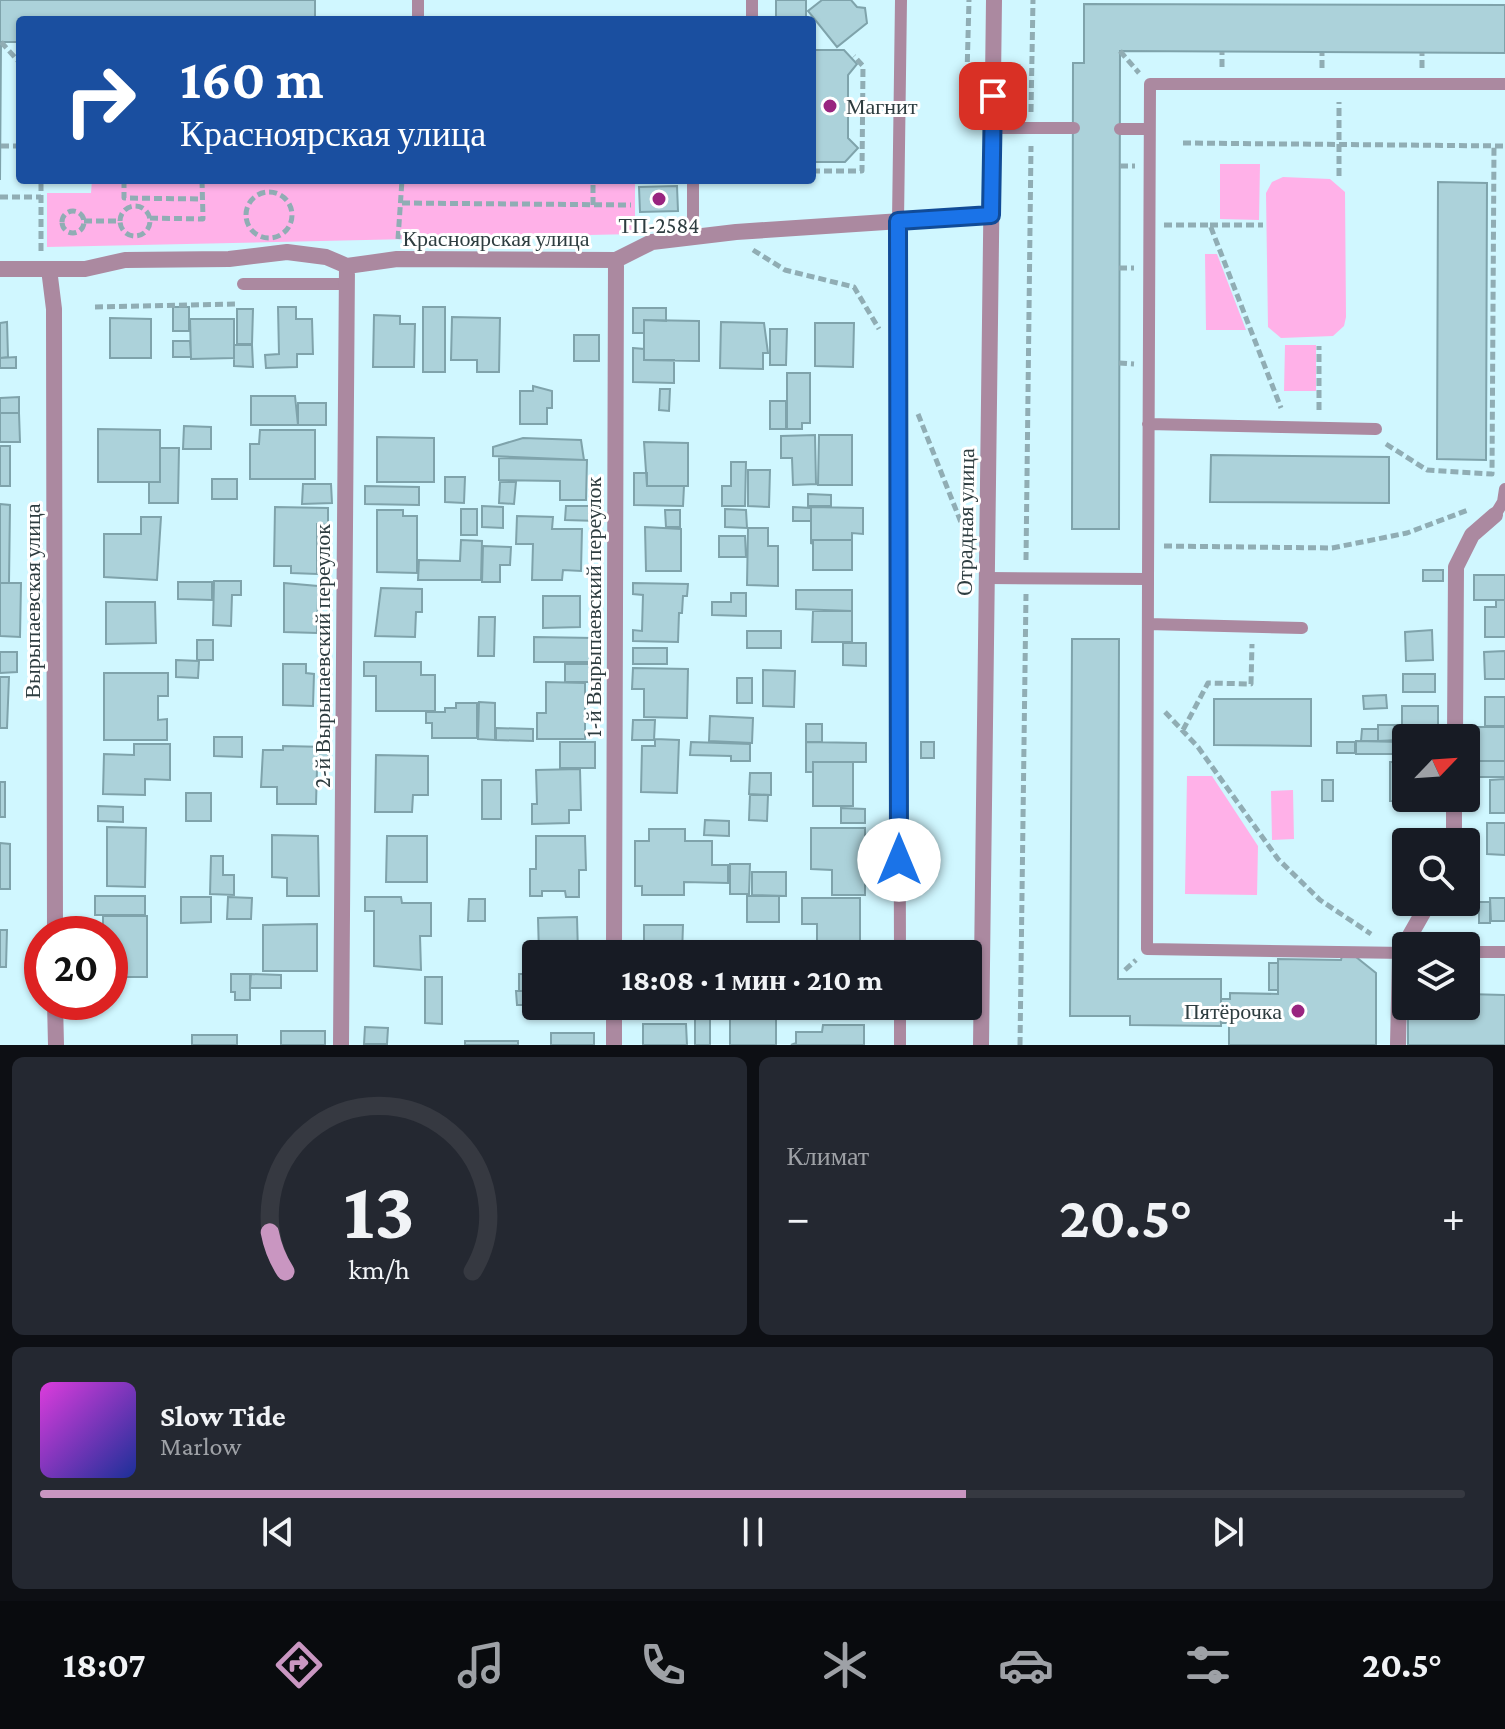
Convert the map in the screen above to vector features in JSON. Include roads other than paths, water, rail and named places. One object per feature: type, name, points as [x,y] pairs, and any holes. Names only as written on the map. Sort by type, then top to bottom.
[{"type":"street","name":"Отрадная улица","points":[[981,1045],[994,0]]},
{"type":"street","name":"Красноярская улица","points":[[0,269],[45,262],[85,269],[152,257],[229,259],[295,252],[326,257],[347,266],[397,259],[616,260],[652,242],[693,237],[991,215]]},
{"type":"street","name":"1-й Вырыпаевский переулок","points":[[614,940],[616,260]]},
{"type":"street","name":"Вырыпаевская улица","points":[[45,262],[54,309],[55,916]]},
{"type":"street","name":"2-й Вырыпаевский переулок","points":[[341,1045],[347,266]]},
{"type":"street","points":[[1455,724],[1456,567],[1472,535],[1495,515]]},
{"type":"street","points":[[55,1020],[56,1045]]},
{"type":"street","points":[[614,1020],[614,1045]]},
{"type":"street","points":[[1398,1045],[1399,1020]]},
{"type":"lane","points":[[900,940],[898,221],[901,0]]},
{"type":"lane","points":[[1392,953],[1147,949],[1150,84],[1505,84]]},
{"type":"lane","points":[[992,128],[1074,128]]},
{"type":"lane","points":[[1120,129],[1149,129]]},
{"type":"lane","points":[[693,184],[693,237]]},
{"type":"lane","points":[[243,284],[347,284]]},
{"type":"lane","points":[[1148,424],[1376,429]]},
{"type":"lane","points":[[1495,515],[1503,502],[1505,489]]},
{"type":"lane","points":[[987,578],[1148,579]]},
{"type":"lane","points":[[1148,624],[1302,628]]},
{"type":"lane","points":[[1480,952],[1505,952]]},
{"type":"lane","points":[[900,1020],[900,1045]]},
{"type":"place","name":"Магнит","points":[[830,106]]},
{"type":"place","name":"ТП-2584","points":[[659,199]]},
{"type":"place","name":"Пятёрочка","points":[[1298,1011]]}]
